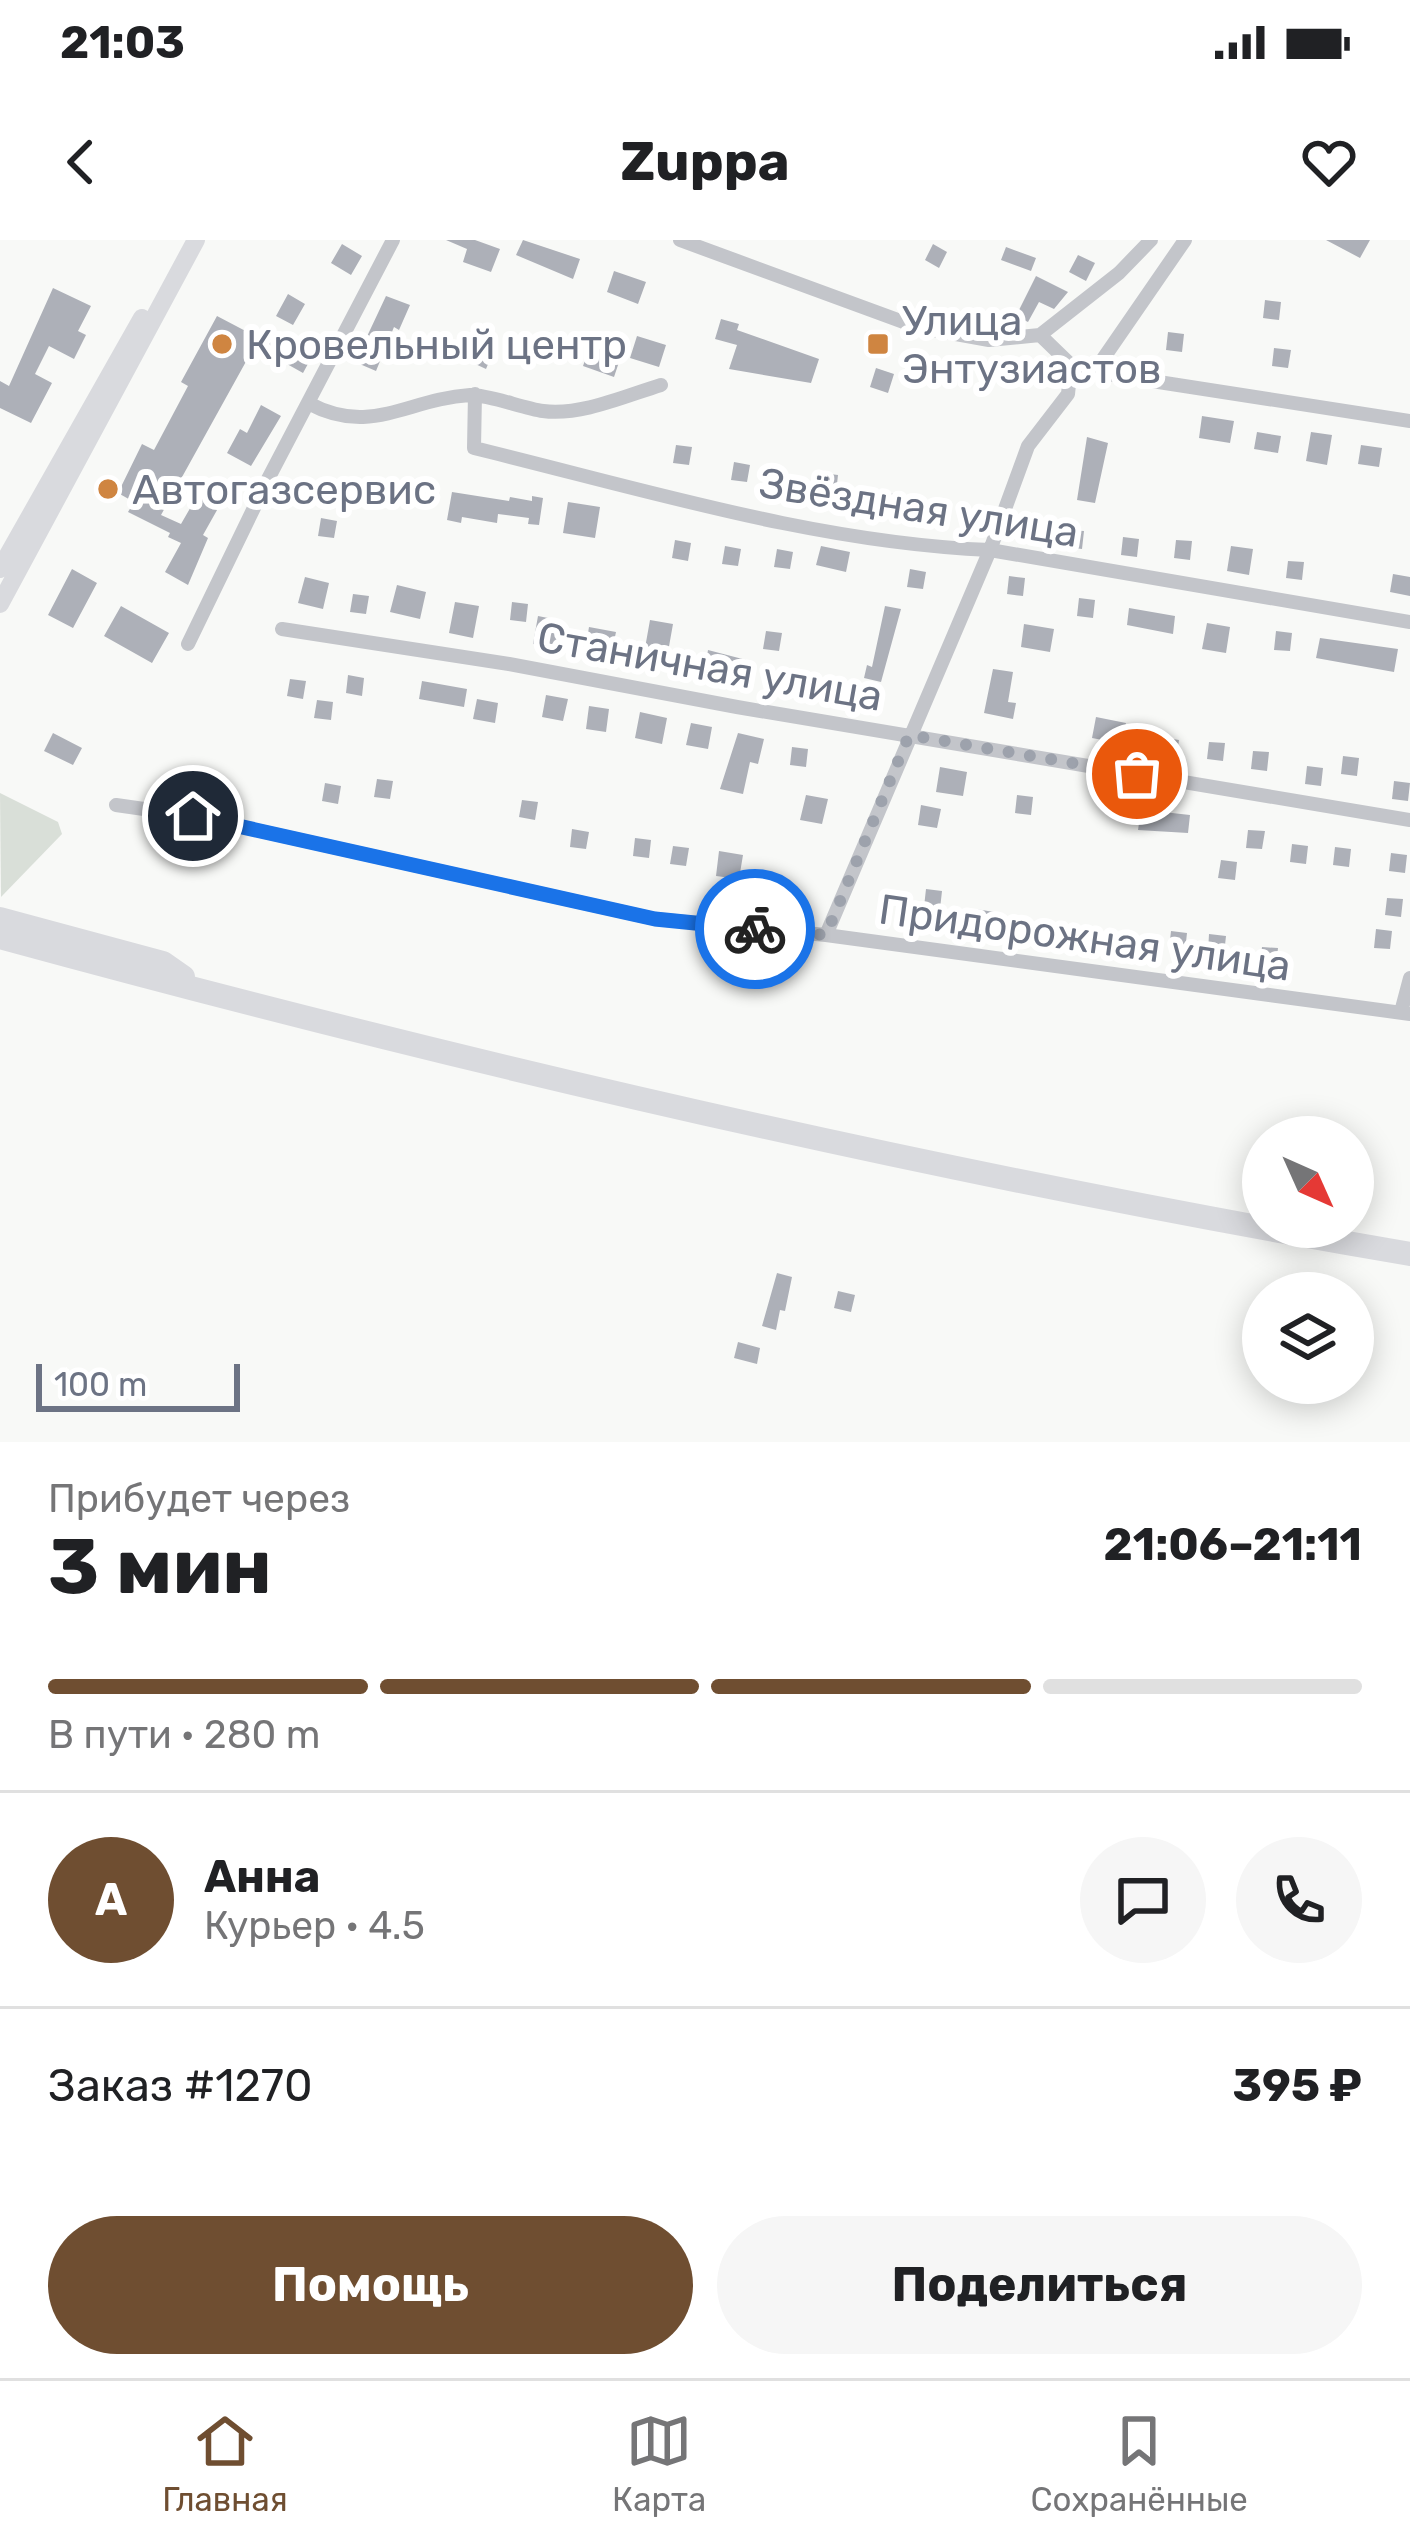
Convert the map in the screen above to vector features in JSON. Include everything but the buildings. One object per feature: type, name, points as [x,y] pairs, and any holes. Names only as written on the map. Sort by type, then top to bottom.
[{"type":"highway","points":[[0,923],[163,964],[183,976],[953,1161],[1242,1216]]},
{"type":"highway","points":[[0,937],[182,987],[818,1140],[1039,1187],[1410,1250]]},
{"type":"highway","points":[[1374,1242],[1410,1250]]},
{"type":"main road","points":[[0,569],[185,240]]},
{"type":"main road","points":[[0,604],[196,240]]},
{"type":"street","points":[[188,644],[393,240]]},
{"type":"street","points":[[680,240],[917,327],[988,340],[1040,335],[1119,273],[1151,240]]},
{"type":"street","points":[[1094,373],[1185,240]]},
{"type":"street","points":[[1040,335],[1071,365],[1094,373],[1410,421]]},
{"type":"street","points":[[826,935],[990,550],[1028,446],[1068,394],[1071,365]]},
{"type":"street","points":[[308,403],[350,419],[475,394],[550,412],[605,403],[661,385]]},
{"type":"street","name":"Звёздная улица","points":[[475,394],[474,448],[749,514],[921,548],[990,550],[1410,622]]},
{"type":"street","name":"Станичная улица","points":[[281,629],[1410,820]]},
{"type":"street","name":"Придорожная улица","points":[[116,805],[193,816],[655,919],[826,935],[1406,1013]]},
{"type":"street","points":[[1406,1013],[1410,978]]},
{"type":"shaded area","points":[[0,793],[58,822],[62,834],[1,897]]},
{"type":"way so far","points":[[755,929],[826,935],[909,735],[1137,774]]},
{"type":"place","name":"Кровельный центр","points":[[222,344]]},
{"type":"place","name":"Улица Энтузиастов","points":[[878,344]]},
{"type":"place","name":"Автогазсервис","points":[[108,489]]},
{"type":"route","points":[[193,816],[655,919],[755,929]]}]
